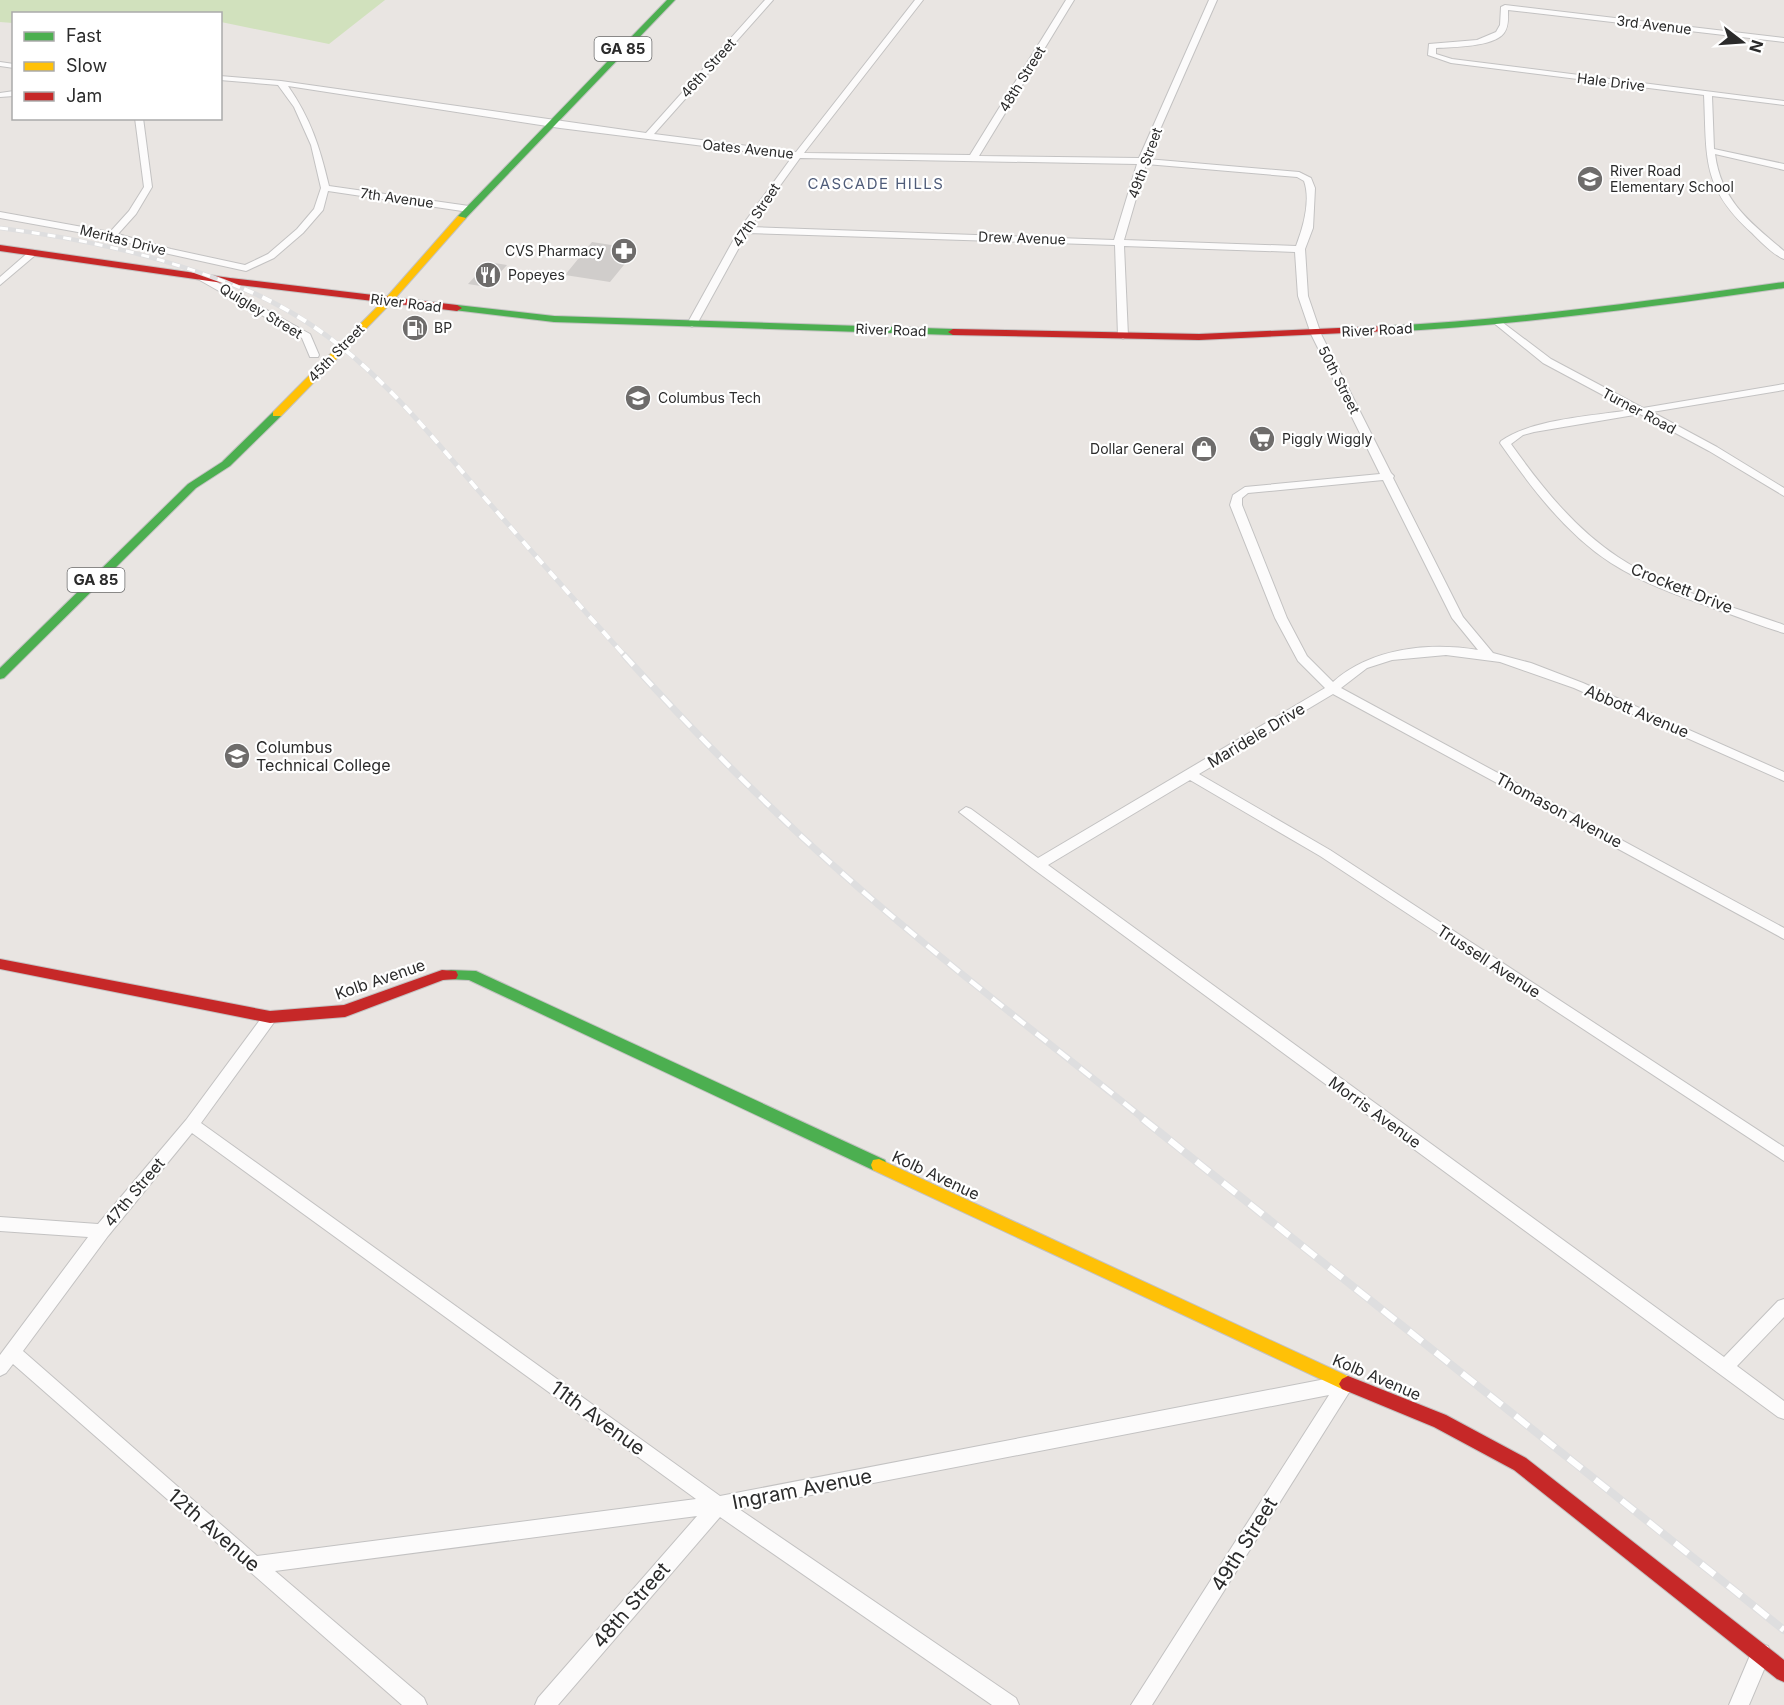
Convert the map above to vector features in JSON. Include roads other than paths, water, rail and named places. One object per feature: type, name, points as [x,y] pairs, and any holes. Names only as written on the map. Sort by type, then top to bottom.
[{"type":"main road","name":"45th Street","points":[[192,486],[226,464],[388,301],[470,209],[670,0]]},
{"type":"main road","name":"45th Street","points":[[348,322],[470,209]]},
{"type":"main road","name":"River Road","points":[[0,248],[388,301],[554,319],[1123,336],[1316,334],[1498,322],[1619,309],[1784,285]]},
{"type":"main road","name":"45th Street","points":[[310,358],[326,343]]},
{"type":"main road","name":"45th Street","points":[[0,675],[192,486],[216,453]]},
{"type":"main road","name":"Kolb Avenue","points":[[0,964],[270,1017],[345,1011],[442,975],[471,975],[1346,1383],[1440,1421],[1520,1464],[1784,1672]]},
{"type":"street","name":"46th Street","points":[[647,137],[769,0]]},
{"type":"street","name":"47th Street","points":[[692,324],[744,230],[798,155],[919,0]]},
{"type":"street","name":"48th Street","points":[[973,158],[1070,0]]},
{"type":"street","name":"49th Street","points":[[1123,336],[1119,240],[1142,161],[1214,0]]},
{"type":"street","name":"3rd Avenue","points":[[1438,57],[1432,56],[1432,46],[1490,40],[1499,34],[1505,21],[1505,7],[1784,40]]},
{"type":"street","name":"Hale Drive","points":[[1438,57],[1784,103]]},
{"type":"street","name":"Oates Avenue","points":[[222,78],[281,83],[551,124],[798,155],[1142,161],[1280,173]]},
{"type":"street","points":[[281,83],[298,106],[315,145],[326,188]]},
{"type":"street","points":[[1708,94],[1714,170],[1720,188],[1736,213],[1784,256]]},
{"type":"street","points":[[112,235],[133,212],[148,187],[139,120]]},
{"type":"street","points":[[1712,151],[1784,166]]},
{"type":"street","name":"50th Street","points":[[1280,173],[1299,175],[1308,180],[1311,188],[1308,228],[1300,249],[1303,296],[1316,334],[1458,618],[1487,654]]},
{"type":"street","name":"7th Avenue","points":[[326,188],[470,209]]},
{"type":"street","name":"Meritas Drive","points":[[0,215],[112,235],[169,251],[246,268],[271,256],[300,231],[318,210],[326,188]]},
{"type":"street","name":"Drew Avenue","points":[[744,230],[1119,240],[1300,249]]},
{"type":"street","points":[[0,282],[34,252]]},
{"type":"street","name":"Quigley Street","points":[[199,276],[306,336],[310,358]]},
{"type":"street","name":"Turner Road","points":[[1498,322],[1547,362],[1713,450],[1784,493]]},
{"type":"street","points":[[1638,411],[1784,387]]},
{"type":"street","name":"Crockett Drive","points":[[1638,411],[1519,433],[1505,443],[1536,488],[1562,515],[1615,560],[1670,587],[1784,629]]},
{"type":"street","points":[[1334,689],[1302,658],[1281,618],[1236,505],[1237,497],[1245,490],[1389,476]]},
{"type":"street","name":"Maridele Drive","points":[[1037,865],[1334,689],[1352,670],[1378,657],[1449,650],[1487,654]]},
{"type":"street","name":"Abbott Avenue","points":[[1487,654],[1577,685],[1730,751],[1784,777]]},
{"type":"street","name":"Thomason Avenue","points":[[1334,689],[1784,934]]},
{"type":"street","name":"Trussell Avenue","points":[[1189,774],[1325,853],[1784,1155]]},
{"type":"street","name":"Morris Avenue","points":[[966,812],[1784,1411]]},
{"type":"street","name":"47th Street","points":[[0,1368],[102,1231],[191,1124],[270,1017]]},
{"type":"street","name":"11th Avenue","points":[[191,1124],[718,1505],[1009,1705]]},
{"type":"street","points":[[0,1224],[102,1231]]},
{"type":"street","points":[[1725,1367],[1784,1306]]},
{"type":"street","name":"12th Avenue","points":[[13,1353],[417,1705]]},
{"type":"street","name":"49th Street","points":[[1141,1705],[1346,1383]]},
{"type":"street","name":"Ingram Avenue","points":[[254,1565],[718,1505],[1346,1383]]},
{"type":"street","name":"48th Street","points":[[545,1705],[718,1505]]},
{"type":"street","points":[[1739,1705],[1761,1653]]},
{"type":"railway","points":[[0,228],[126,251],[187,268],[248,291]]},
{"type":"railway","points":[[244,289],[281,307],[314,327],[373,374],[426,429],[626,657]]},
{"type":"railway","points":[[624,655],[733,771],[843,874],[885,911],[1145,1120]]},
{"type":"railway","points":[[1143,1119],[1784,1630]]},
{"type":"place","name":"River Road Elementary School","points":[[1590,179]]},
{"type":"place","name":"CVS Pharmacy","points":[[624,251]]},
{"type":"place","name":"Popeyes","points":[[488,275]]},
{"type":"place","name":"BP","points":[[415,328]]},
{"type":"place","name":"Columbus Tech","points":[[638,398]]},
{"type":"place","name":"Piggly Wiggly","points":[[1262,439]]},
{"type":"place","name":"Dollar General","points":[[1204,449]]},
{"type":"place","name":"Columbus Technical College","points":[[237,756]]},
{"type":"district","name":"CASCADE HILLS","points":[[876,184]]}]
